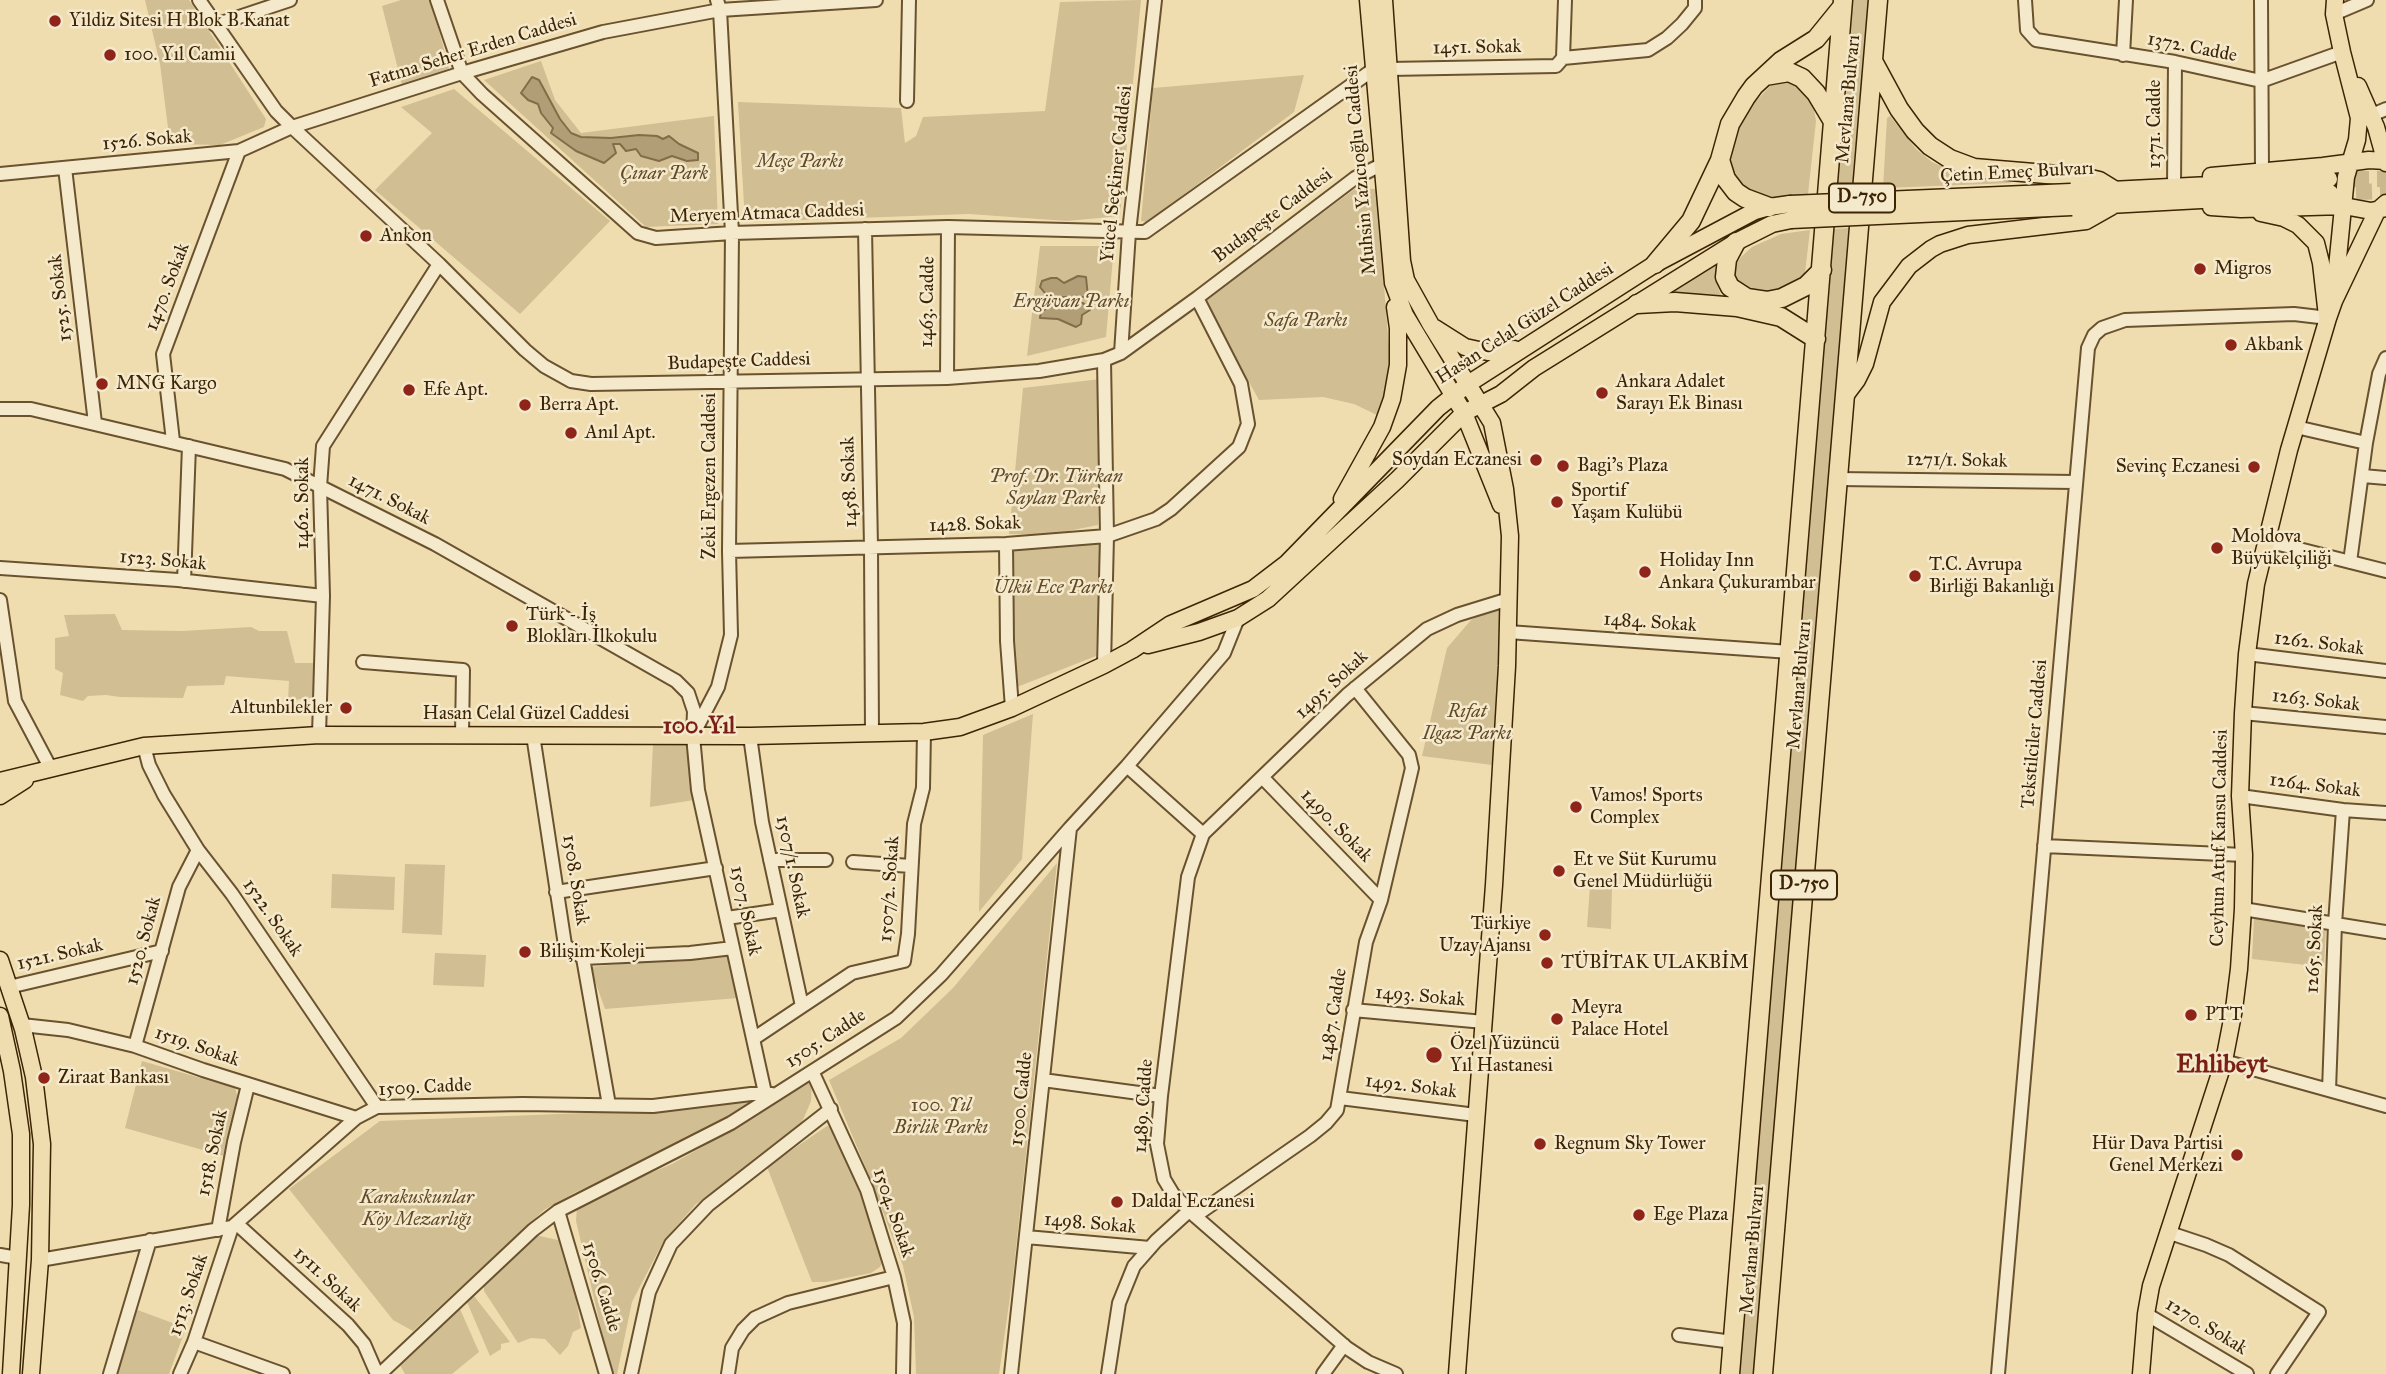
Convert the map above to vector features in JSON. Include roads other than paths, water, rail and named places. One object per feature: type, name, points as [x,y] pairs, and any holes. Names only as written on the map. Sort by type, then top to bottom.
[{"type":"highway","name":"Mevlana Bulvarı","points":[[1763,1374],[1878,0]]},
{"type":"highway","name":"Mevlana Bulvarı","points":[[1730,1374],[1843,3]]},
{"type":"highway","points":[[1655,264],[1691,221],[1720,160],[1727,132],[1739,106],[1765,76],[1816,38],[1843,3]]},
{"type":"highway","points":[[1873,61],[1899,109],[1915,131],[1930,146],[1950,159],[1974,168],[2082,177],[2099,181],[2114,197]]},
{"type":"highway","points":[[1765,76],[1789,72],[1802,78],[1834,122]]},
{"type":"highway","points":[[1720,160],[1726,179],[1736,192],[1769,207]]},
{"type":"highway","points":[[1736,242],[1727,259],[1725,277],[1730,287],[1740,296],[1767,301],[1782,298],[1806,286],[1822,270]]},
{"type":"highway","points":[[1637,304],[1685,302],[1737,307],[1781,317],[1816,339]]},
{"type":"main road","name":"Muhsin Yazıcıoğlu Caddesi","points":[[1368,0],[1381,69],[1406,280],[1492,423],[1508,520],[1508,632],[1494,885],[1457,1374]]},
{"type":"main road","name":"Muhsin Yazıcıoğlu Caddesi","points":[[1384,0],[1381,165],[1392,283],[1405,316],[1464,413],[1508,520]]},
{"type":"main road","name":"Ceyhun Atuf Kansu Caddesi","points":[[2334,7],[2359,118],[2357,140],[2346,177],[2334,301]]},
{"type":"main road","name":"Ceyhun Atuf Kansu Caddesi","points":[[2342,52],[2379,112],[2385,161]]},
{"type":"main road","name":"Çetin Emeç Bulvarı","points":[[2183,190],[2213,176],[2351,161],[2385,161]]},
{"type":"main road","name":"Çetin Emeç Bulvarı","points":[[1846,209],[2071,200],[2183,190],[2329,186]]},
{"type":"main road","name":"Çetin Emeç Bulvarı","points":[[2183,190],[2212,207],[2241,209],[2344,205],[2365,211],[2383,208]]},
{"type":"main road","points":[[1845,396],[1865,364],[1882,302],[1909,266],[1931,249],[1951,239],[1968,235],[2086,221],[2114,197]]},
{"type":"main road","name":"Hasan Celal Güzel Caddesi","points":[[0,781],[144,746],[319,735],[750,736],[924,732],[960,727],[1012,708],[1104,665],[1171,624],[1253,589],[1287,563],[1452,396],[1655,264],[1755,211],[1769,207],[1790,212],[1846,209]]},
{"type":"main road","name":"Ceyhun Atuf Kansu Caddesi","points":[[2141,1374],[2151,1286],[2224,1061],[2239,969],[2244,855],[2240,796],[2243,713],[2246,654],[2254,598],[2296,427],[2328,318],[2334,301],[2383,208]]},
{"type":"main road","points":[[2241,209],[2284,218],[2298,225],[2316,243],[2328,318]]},
{"type":"main road","name":"Hasan Celal Güzel Caddesi","points":[[1132,650],[1238,618],[1268,599],[1397,481],[1464,413],[1501,394],[1534,368],[1736,242],[1790,212]]},
{"type":"main road","points":[[1332,516],[1382,427],[1392,399],[1398,366],[1398,341],[1392,283]]},
{"type":"main road","points":[[1431,325],[1465,347],[1488,352],[1504,352],[1533,342]]},
{"type":"main road","points":[[1227,600],[1238,618]]},
{"type":"main road","points":[[1207,608],[1214,627]]},
{"type":"main road","name":"Hasan Celal Güzel Caddesi","points":[[0,796],[33,775]]},
{"type":"main road","points":[[0,960],[22,1025],[34,1077],[42,1144],[40,1260],[32,1374]]},
{"type":"main road","points":[[0,1016],[12,1071],[20,1134],[21,1205],[11,1374]]},
{"type":"main road","name":"Muhsin Yazıcıoğlu Caddesi","points":[[1450,1374],[1453,1341],[1460,1316]]},
{"type":"street","name":"Budapeşte Caddesi","points":[[199,0],[276,111],[439,264],[525,350],[544,366],[571,381],[611,385],[947,377],[1039,371],[1104,360],[1121,353],[1197,298],[1355,178],[1381,165]]},
{"type":"street","name":"Meryem Atmaca Caddesi","points":[[437,0],[463,73],[482,94],[638,233],[656,238],[732,233],[948,227],[1145,233],[1381,69]]},
{"type":"street","name":"Fatma Seher Erden Caddesi","points":[[292,127],[603,32],[719,5],[876,0]]},
{"type":"street","points":[[907,101],[909,0]]},
{"type":"street","name":"Yücel Seçkiner Caddesi","points":[[1121,353],[1129,232],[1155,0]]},
{"type":"street","points":[[1563,58],[1565,0]]},
{"type":"street","name":"1451. Sokak","points":[[1381,69],[1556,66],[1563,58],[1648,50],[1682,24],[1695,8],[1695,0]]},
{"type":"street","name":"1372. Cadde","points":[[2025,0],[2025,22],[2032,37],[2048,43],[2175,62],[2261,81]]},
{"type":"street","points":[[2123,55],[2126,0]]},
{"type":"street","points":[[2261,0],[2262,171]]},
{"type":"street","points":[[2334,7],[2367,0]]},
{"type":"street","points":[[215,25],[285,1]]},
{"type":"street","name":"Zeki Ergezen Caddesi","points":[[693,736],[718,687],[726,663],[730,635],[732,233],[719,5]]},
{"type":"street","points":[[2261,81],[2342,52]]},
{"type":"street","name":"1371. Cadde","points":[[2175,62],[2183,190]]},
{"type":"street","name":"1526. Sokak","points":[[0,174],[239,151],[292,127]]},
{"type":"street","name":"1470. Sokak","points":[[173,442],[163,354],[239,151]]},
{"type":"street","name":"1525. Sokak","points":[[65,168],[95,423]]},
{"type":"street","name":"1463. Cadde","points":[[947,377],[948,227]]},
{"type":"street","name":"1458. Sokak","points":[[865,229],[872,734]]},
{"type":"street","name":"1462. Sokak","points":[[319,735],[323,596],[320,487],[323,446],[439,264]]},
{"type":"street","name":"1428. Sokak","points":[[729,551],[1006,544],[1107,536],[1156,519],[1171,509],[1239,447],[1248,424],[1241,384],[1197,298]]},
{"type":"street","name":"Tekstilciler Caddesi","points":[[1998,1374],[2086,355],[2090,341],[2102,328],[2125,320],[2294,314],[2328,318]]},
{"type":"street","points":[[2350,562],[2366,443],[2379,374],[2386,358]]},
{"type":"street","points":[[1104,360],[1107,536],[1104,665]]},
{"type":"street","name":"1471. Sokak","points":[[0,409],[31,409],[285,469],[435,544],[677,681],[688,693],[694,711],[693,736]]},
{"type":"street","points":[[2296,427],[2366,443]]},
{"type":"street","points":[[184,581],[189,446]]},
{"type":"street","points":[[2363,476],[2386,478]]},
{"type":"street","name":"1271/1. Sokak","points":[[1839,479],[2075,482]]},
{"type":"street","points":[[2267,541],[2386,571]]},
{"type":"street","points":[[1006,544],[1007,641],[1012,708]]},
{"type":"street","name":"1523. Sokak","points":[[0,568],[184,581],[323,596]]},
{"type":"street","name":"1495. Sokak","points":[[1203,834],[1355,688],[1427,629],[1457,615],[1509,599]]},
{"type":"street","points":[[0,600],[15,701],[51,769]]},
{"type":"street","name":"1505. Cadde","points":[[379,1374],[533,1230],[558,1211],[731,1123],[770,1094],[813,1073],[896,1017],[921,995],[1127,766],[1224,653],[1238,618]]},
{"type":"street","points":[[1214,627],[1224,653]]},
{"type":"street","name":"1484. Sokak","points":[[1508,632],[1790,652]]},
{"type":"street","name":"1262. Sokak","points":[[2246,654],[2386,671]]},
{"type":"street","points":[[363,662],[463,670],[462,735]]},
{"type":"street","name":"1487. Cadde","points":[[1150,1248],[1192,1214],[1326,1123],[1337,1110],[1366,942],[1381,900],[1412,768],[1409,755],[1355,688]]},
{"type":"street","name":"1263. Sokak","points":[[2243,713],[2386,727]]},
{"type":"street","name":"1507/2. Sokak","points":[[753,1039],[852,972],[904,961],[914,824],[923,788],[924,732]]},
{"type":"street","name":"1508. Sokak","points":[[533,735],[565,945],[583,958],[609,1105]]},
{"type":"street","name":"1507. Sokak","points":[[693,736],[698,790],[753,1039],[770,1094]]},
{"type":"street","name":"1507/1. Sokak","points":[[750,736],[762,821],[802,1006]]},
{"type":"street","name":"1522. Sokak","points":[[144,746],[149,765],[164,795],[198,850],[232,894],[377,1108]]},
{"type":"street","points":[[1127,766],[1203,834]]},
{"type":"street","name":"1490. Sokak","points":[[1263,778],[1381,900]]},
{"type":"street","name":"1264. Sokak","points":[[2240,796],[2386,813]]},
{"type":"street","name":"1265. Sokak","points":[[2329,1090],[2335,924],[2343,810]]},
{"type":"street","name":"1500. Cadde","points":[[1011,1374],[1070,828]]},
{"type":"street","name":"1489. Cadde","points":[[1203,834],[1188,877],[1161,1096],[1157,1144],[1159,1161],[1168,1187],[1192,1214],[1344,1345],[1368,1362],[1396,1374]]},
{"type":"street","points":[[2044,846],[2244,855]]},
{"type":"street","name":"1520. Sokak","points":[[135,1046],[179,887],[198,850]]},
{"type":"street","points":[[770,860],[826,860]]},
{"type":"street","points":[[853,862],[911,866]]},
{"type":"street","points":[[556,892],[716,868]]},
{"type":"street","points":[[2243,909],[2386,932]]},
{"type":"street","points":[[727,918],[781,910]]},
{"type":"street","points":[[583,958],[690,953],[733,947]]},
{"type":"street","name":"1521. Sokak","points":[[9,987],[162,951]]},
{"type":"street","name":"1493. Sokak","points":[[1353,1010],[1484,1022]]},
{"type":"street","name":"1519. Sokak","points":[[22,1025],[68,1030],[135,1046],[356,1118]]},
{"type":"street","points":[[2224,1061],[2386,1106]]},
{"type":"street","name":"1504. Sokak","points":[[813,1073],[867,1190],[894,1277],[904,1323],[903,1374]]},
{"type":"street","points":[[1043,1080],[1161,1096]]},
{"type":"street","name":"1518. Sokak","points":[[218,1230],[234,1142],[248,1085]]},
{"type":"street","name":"1509. Cadde","points":[[40,1260],[235,1225],[356,1118],[377,1108],[523,1104],[669,1105],[770,1094]]},
{"type":"street","name":"1492. Sokak","points":[[1340,1098],[1476,1115]]},
{"type":"street","points":[[631,1374],[649,1292],[671,1244],[708,1205],[831,1109]]},
{"type":"street","name":"1506. Cadde","points":[[558,1211],[606,1374]]},
{"type":"street","name":"1513. Sokak","points":[[180,1374],[235,1225]]},
{"type":"street","name":"1511. Sokak","points":[[235,1225],[348,1325],[364,1344],[379,1374]]},
{"type":"street","points":[[2167,1232],[2229,1255],[2319,1312],[2277,1374]]},
{"type":"street","name":"1498. Sokak","points":[[1026,1237],[1150,1248]]},
{"type":"street","points":[[110,1374],[150,1240]]},
{"type":"street","points":[[1108,1374],[1119,1303],[1134,1266],[1150,1248]]},
{"type":"street","points":[[0,1255],[18,1258]]},
{"type":"street","points":[[728,1374],[732,1348],[743,1330],[755,1318],[788,1303],[894,1277]]},
{"type":"street","name":"1270. Sokak","points":[[2146,1314],[2247,1374]]},
{"type":"street","points":[[1679,1335],[1733,1342]]},
{"type":"street","points":[[194,1342],[283,1374]]},
{"type":"street","points":[[1322,1374],[1344,1345]]},
{"type":"tunnel","points":[[2329,179],[2386,179]]},
{"type":"tunnel","points":[[2332,193],[2386,191]]},
{"type":"place","name":"Yildiz Sitesi H Blok B Kanat","points":[[55,21]]},
{"type":"place","name":"100. Yıl Camii","points":[[110,55]]},
{"type":"place","name":"Ankon","points":[[366,236]]},
{"type":"place","name":"Migros","points":[[2200,269]]},
{"type":"place","name":"Akbank","points":[[2231,345]]},
{"type":"place","name":"MNG Kargo","points":[[102,384]]},
{"type":"place","name":"Efe Apt.","points":[[409,390]]},
{"type":"place","name":"Ankara Adalet Sarayı Ek Binası","points":[[1602,393]]},
{"type":"place","name":"Berra Apt.","points":[[525,405]]},
{"type":"place","name":"Anıl Apt.","points":[[571,433]]},
{"type":"place","name":"Soydan Eczanesi","points":[[1536,460]]},
{"type":"place","name":"Bagi's Plaza","points":[[1563,466]]},
{"type":"place","name":"Sevinç Eczanesi","points":[[2254,467]]},
{"type":"place","name":"Sportif Yaşam Kulübü","points":[[1557,502]]},
{"type":"place","name":"Moldova Büyükelçiliği","points":[[2217,548]]},
{"type":"place","name":"Holiday Inn Ankara Çukurambar","points":[[1645,572]]},
{"type":"place","name":"T.C. Avrupa Birliği Bakanlığı","points":[[1915,576]]},
{"type":"place","name":"Türk - İş Blokları İlkokulu","points":[[512,626]]},
{"type":"place","name":"Altunbilekler","points":[[346,708]]},
{"type":"place","name":"Vamos! Sports Complex","points":[[1576,807]]},
{"type":"place","name":"Et ve Süt Kurumu Genel Müdürlüğü","points":[[1559,871]]},
{"type":"place","name":"Türkiye Uzay Ajansı","points":[[1545,935]]},
{"type":"place","name":"Bilişim Koleji","points":[[525,952]]},
{"type":"place","name":"TÜBİTAK ULAKBİM","points":[[1547,963]]},
{"type":"place","name":"PTT","points":[[2191,1015]]},
{"type":"place","name":"Meyra Palace Hotel","points":[[1557,1019]]},
{"type":"place","name":"Özel Yüzüncü Yıl Hastanesi","points":[[1434,1055]]},
{"type":"place","name":"Ziraat Bankası","points":[[44,1078]]},
{"type":"place","name":"Regnum Sky Tower","points":[[1540,1144]]},
{"type":"place","name":"Hür Dava Partisi Genel Merkezi","points":[[2237,1155]]},
{"type":"place","name":"Daldal Eczanesi","points":[[1117,1202]]},
{"type":"place","name":"Ege Plaza","points":[[1639,1215]]},
{"type":"district","name":"100. Yıl","points":[[699,727]]},
{"type":"district","name":"Ehlibeyt","points":[[2222,1066]]},
{"type":"park label","name":"Meşe Parkı","points":[[800,162]]},
{"type":"park label","name":"Çınar Park","points":[[664,174]]},
{"type":"park label","name":"Ergüvan Parkı","points":[[1071,302]]},
{"type":"park label","name":"Safa Parkı","points":[[1306,321]]},
{"type":"park label","name":"Prof. Dr. Türkan Saylan Parkı","points":[[1056,488]]},
{"type":"park label","name":"Ülkü Ece Parkı","points":[[1053,588]]},
{"type":"park label","name":"Rıfat Ilgaz Parkı","points":[[1467,723]]},
{"type":"park label","name":"100. Yıl Birlik Parkı","points":[[941,1117]]},
{"type":"park label","name":"Karakuskunlar Köy Mezarlığı","points":[[417,1209]]}]
